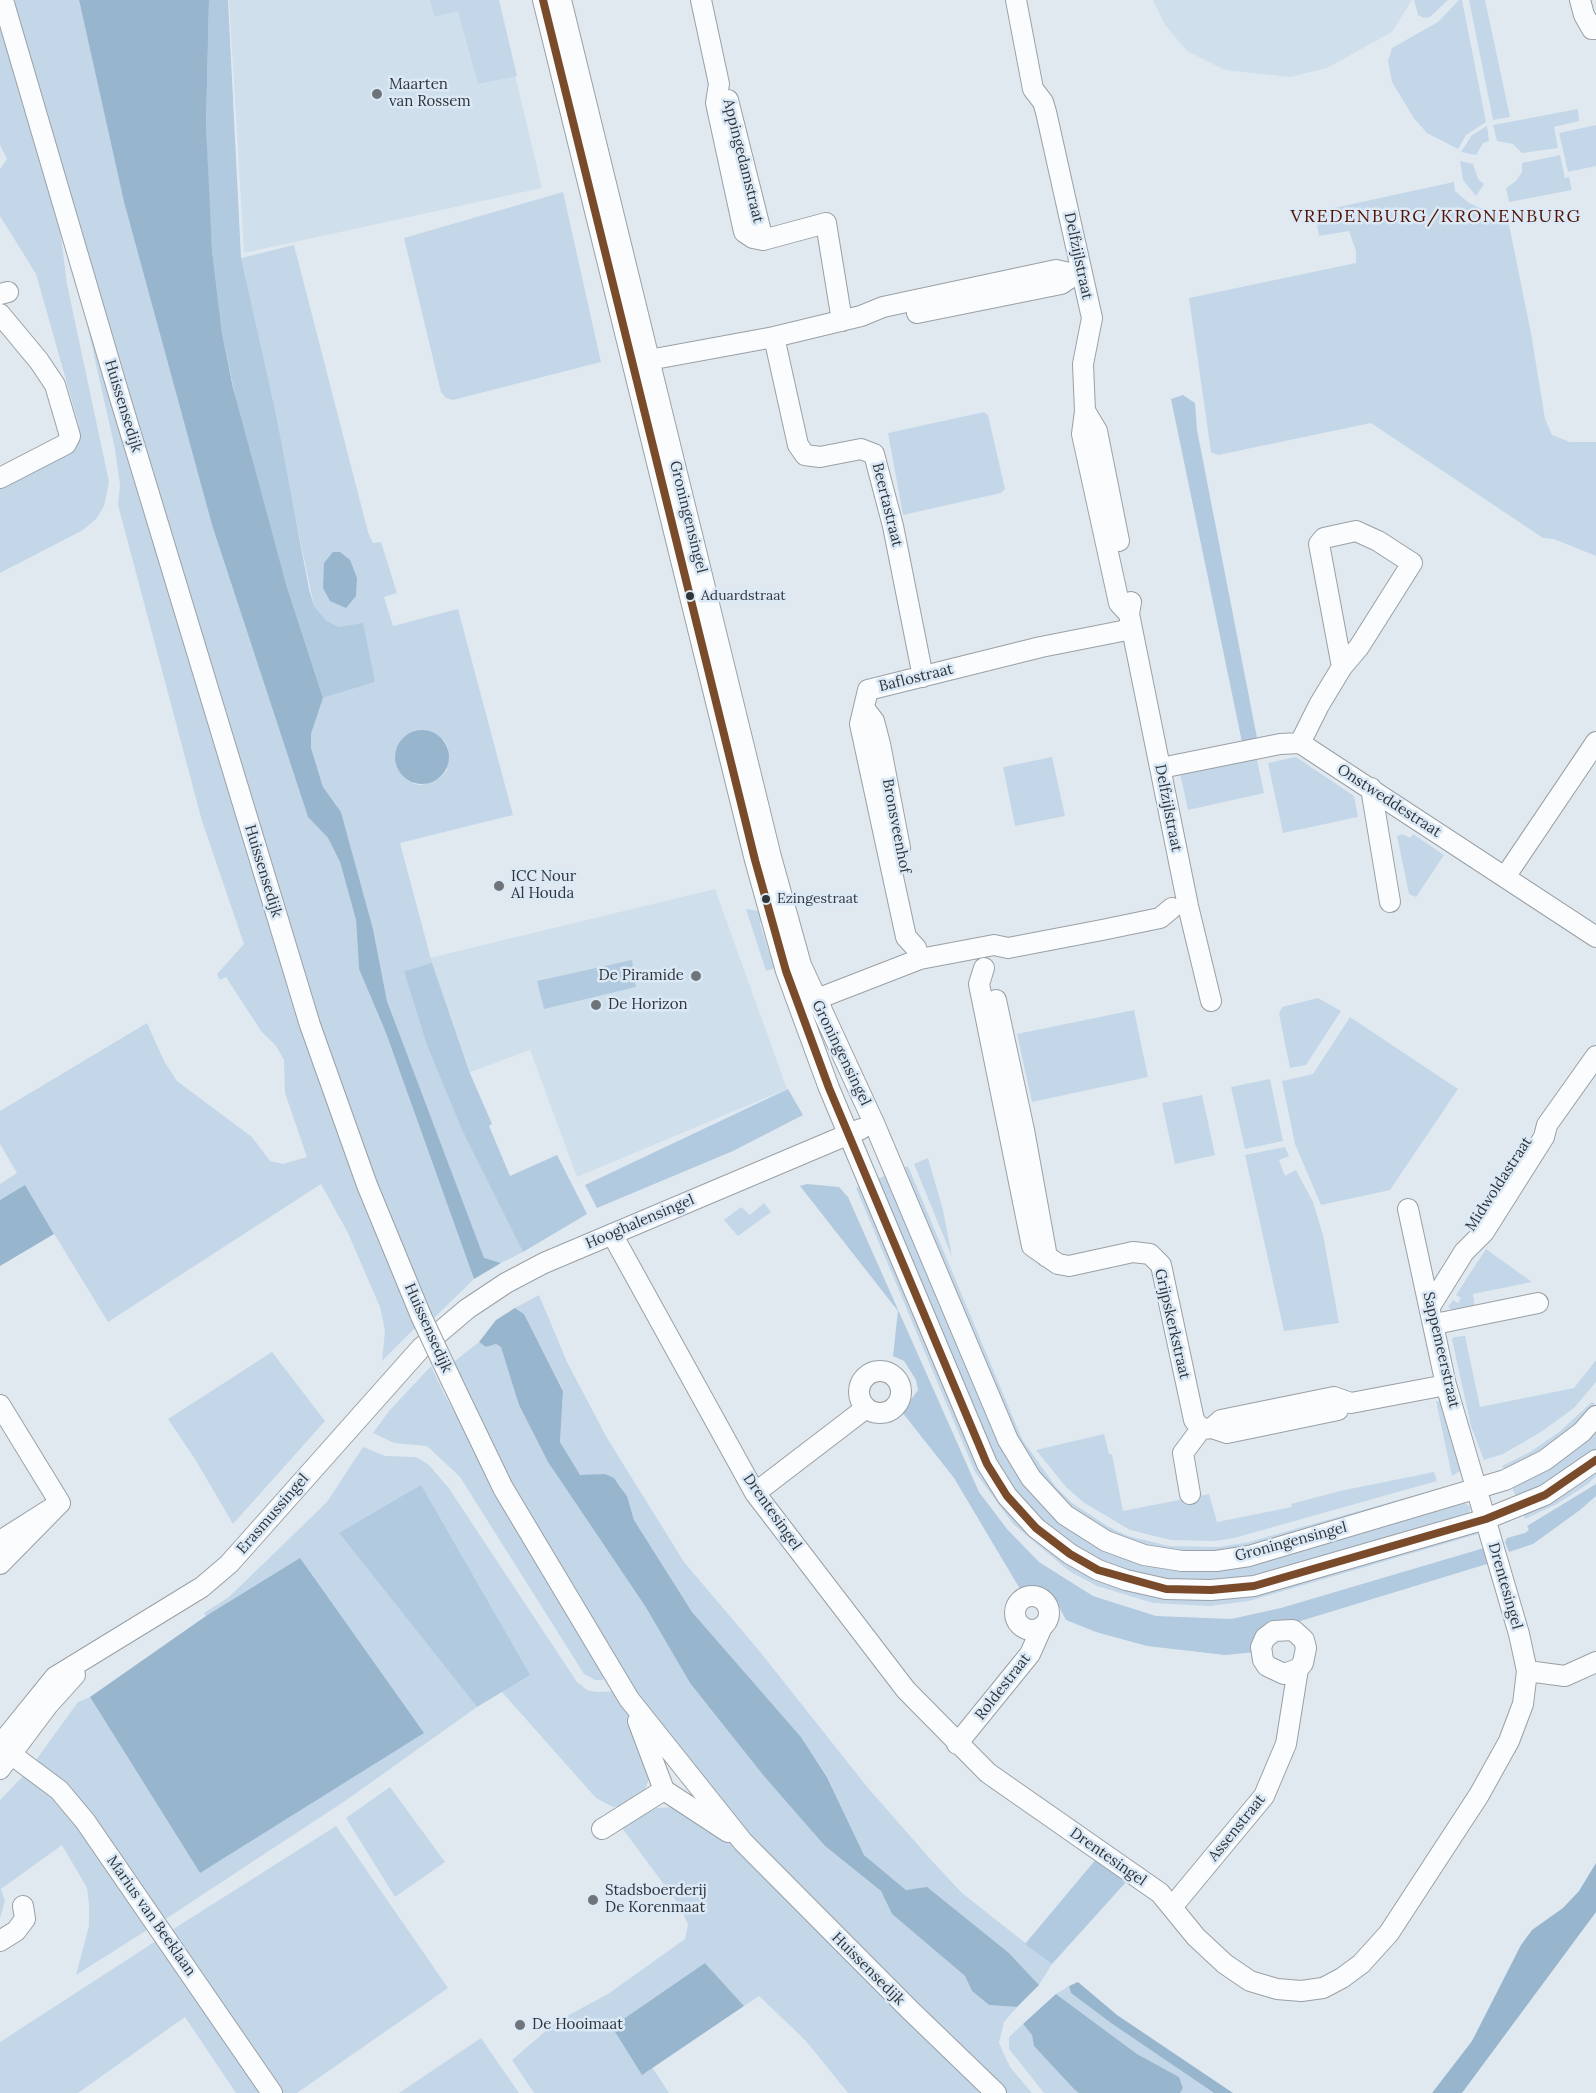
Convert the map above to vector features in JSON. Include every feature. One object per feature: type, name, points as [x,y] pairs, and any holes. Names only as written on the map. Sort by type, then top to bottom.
[{"type":"street","name":"Huissensedijk","points":[[3,0],[120,398],[310,1025],[367,1185],[421,1316],[452,1382],[503,1488],[629,1699],[743,1842],[996,2093]]},
{"type":"street","name":"Groningensingel","points":[[543,0],[641,361]]},
{"type":"street","name":"Groningensingel","points":[[561,0],[755,860],[807,1003],[850,1134],[987,1464],[1007,1496],[1029,1520],[1070,1554],[1098,1570],[1126,1580],[1166,1589],[1210,1590],[1254,1586],[1486,1519],[1545,1495],[1596,1460]]},
{"type":"street","name":"Appingedamstraat","points":[[701,0],[720,84],[716,103],[744,232],[753,238],[763,240],[826,224],[852,319]]},
{"type":"street","name":"Delfzijlstraat","points":[[1016,0],[1033,89],[1043,102],[1078,272],[1092,318],[1083,363],[1085,411],[1097,431],[1131,602],[1131,622],[1161,768],[1180,907],[1210,1001]]},
{"type":"street","name":"Delfzijlstraat","points":[[1029,0],[1047,88],[1043,102]]},
{"type":"street","points":[[1580,0],[1584,15],[1593,29],[1596,29]]},
{"type":"street","points":[[641,361],[774,337],[852,319],[894,304],[1044,272],[1056,270],[1078,272]]},
{"type":"street","points":[[0,315],[39,361],[55,385],[70,436],[66,444],[0,478]]},
{"type":"street","name":"Beertastraat","points":[[774,337],[798,445],[805,455],[820,458],[861,449],[874,454],[893,526],[922,677]]},
{"type":"street","points":[[1161,768],[1280,744],[1300,744],[1318,705],[1342,667],[1359,647],[1412,563],[1378,541],[1356,531],[1324,538],[1319,544],[1342,667]]},
{"type":"street","name":"Baflostraat","points":[[864,708],[868,690],[1131,622]]},
{"type":"street","name":"Bronsveenhof","points":[[864,708],[874,722],[880,744],[919,935],[918,953]]},
{"type":"street","points":[[1505,877],[1596,742]]},
{"type":"street","name":"Onstweddestraat","points":[[1300,744],[1371,788],[1596,937]]},
{"type":"street","points":[[1371,788],[1390,902]]},
{"type":"street","points":[[807,1003],[918,953],[987,946],[1005,936],[1156,905],[1180,907]]},
{"type":"street","name":"Grijpskerkstraat","points":[[987,946],[979,984],[1032,1246],[1058,1264],[1069,1266],[1141,1253],[1150,1254],[1161,1265],[1194,1420],[1206,1428]]},
{"type":"street","name":"Groningensingel","points":[[807,1003],[874,1123],[1008,1440],[1031,1478],[1065,1515],[1106,1541],[1144,1555],[1182,1561],[1250,1556],[1478,1490],[1505,1480],[1545,1460],[1582,1432],[1596,1416]]},
{"type":"street","name":"Midwoldastraat","points":[[1433,1315],[1464,1252],[1484,1232],[1544,1137],[1547,1125],[1596,1056]]},
{"type":"street","name":"Hooghalensingel","points":[[421,1348],[467,1309],[506,1283],[544,1263],[874,1123]]},
{"type":"street","name":"Sappemeerstraat","points":[[1408,1209],[1433,1315],[1446,1385],[1486,1519]]},
{"type":"street","name":"Drentesingel","points":[[612,1234],[755,1493],[906,1690],[988,1773],[1160,1893],[1196,1937],[1218,1958],[1250,1981],[1277,1989],[1301,1991],[1323,1988],[1361,1964],[1389,1933],[1479,1795],[1509,1741],[1523,1704],[1527,1671],[1519,1634],[1486,1519]]},
{"type":"street","points":[[1433,1315],[1538,1303]]},
{"type":"street","name":"Erasmussingel","points":[[3,1754],[55,1677],[101,1651],[202,1587],[229,1564],[421,1348]]},
{"type":"street","points":[[1190,1494],[1183,1453],[1206,1428],[1227,1433],[1342,1409],[1351,1403],[1446,1385]]},
{"type":"street","points":[[0,1405],[60,1503]]},
{"type":"street","points":[[755,1493],[866,1408]]},
{"type":"street","points":[[0,1541],[60,1503]]},
{"type":"street","points":[[0,1564],[60,1503]]},
{"type":"street","name":"Roldestraat","points":[[957,1744],[1030,1654],[1042,1627]]},
{"type":"street","points":[[1527,1671],[1565,1676],[1596,1662]]},
{"type":"street","name":"Assenstraat","points":[[1172,1907],[1264,1796],[1286,1744],[1298,1669]]},
{"type":"street","name":"Huissensedijk","points":[[629,1699],[664,1790],[743,1842]]},
{"type":"street","name":"Marius van Beeklaan","points":[[3,1754],[59,1790],[85,1821],[272,2093]]},
{"type":"street","points":[[602,1829],[664,1790]]},
{"type":"street","points":[[0,1941],[16,1931],[25,1919],[23,1906]]},
{"type":"shaded area","points":[[10,0],[79,0],[124,202],[212,525],[308,817],[328,838],[340,862],[356,920],[359,969],[386,1033],[474,1279],[428,1324],[346,1114]]},
{"type":"shaded area","points":[[79,0],[209,0],[206,126],[212,250],[222,333],[233,388],[286,584],[323,698],[311,734],[311,748],[323,787],[341,812],[373,929],[387,1001],[484,1258],[501,1263],[474,1279],[386,1033],[359,969],[356,920],[340,862],[328,838],[308,817],[212,525],[124,202]]},
{"type":"shaded area","points":[[209,0],[228,0],[241,258],[276,415],[309,589],[314,606],[327,621],[339,627],[363,623],[375,682],[323,698],[286,584],[243,434],[222,333],[212,250],[208,185],[206,126]]},
{"type":"shaded area","name":"Maarten van Rossem","points":[[229,0],[497,0],[542,188],[244,253]]},
{"type":"shaded area","points":[[430,0],[499,0],[517,76],[478,84],[458,11],[434,17]]},
{"type":"shaded area","points":[[1153,0],[1412,0],[1392,32],[1327,68],[1290,77],[1225,70],[1187,51],[1165,25]]},
{"type":"shaded area","points":[[1414,0],[1448,0],[1430,17],[1424,18],[1418,15]]},
{"type":"shaded area","points":[[1459,0],[1462,0],[1486,122],[1466,135],[1458,149],[1427,133],[1413,117],[1392,82],[1388,61],[1392,48],[1438,22]]},
{"type":"shaded area","points":[[1469,0],[1485,0],[1510,117],[1493,120]]},
{"type":"shaded area","points":[[0,13],[57,205],[67,284],[109,482],[104,506],[96,519],[83,530],[0,573],[0,481],[78,433],[79,426],[36,274],[0,216],[0,169],[7,159],[0,145]]},
{"type":"shaded area","points":[[1578,109],[1579,121],[1554,127],[1558,148],[1522,153],[1513,144],[1497,141],[1493,125]]},
{"type":"shaded area","points":[[1596,125],[1596,166],[1568,172],[1559,133]]},
{"type":"shaded area","points":[[1487,126],[1489,141],[1483,143],[1476,155],[1461,152],[1472,135]]},
{"type":"shaded area","points":[[1560,155],[1565,178],[1569,177],[1572,190],[1509,202],[1506,188],[1516,181],[1522,172],[1522,163]]},
{"type":"shaded area","points":[[1460,161],[1473,164],[1478,179],[1484,184],[1476,196],[1463,180]]},
{"type":"shaded area","points":[[1454,182],[1455,191],[1469,203],[1486,211],[1503,211],[1507,215],[1531,333],[1545,419],[1552,435],[1570,442],[1596,442],[1596,556],[1554,539],[1543,538],[1371,423],[1218,455],[1211,452],[1189,298],[1356,263],[1356,251],[1349,231],[1319,236],[1315,212]]},
{"type":"shaded area","points":[[563,192],[601,362],[453,400],[446,398],[441,392],[404,238]]},
{"type":"shaded area","points":[[294,245],[368,532],[373,543],[381,542],[397,593],[384,597],[393,626],[458,609],[513,815],[400,843],[432,963],[404,971],[463,1132],[523,1252],[501,1263],[484,1259],[387,1001],[373,929],[341,812],[323,787],[311,748],[311,734],[323,698],[375,682],[339,627],[327,621],[314,606],[241,258]],"holes":[[[426,730],[445,741],[448,748],[447,770],[441,777],[421,785],[414,784],[395,755],[400,741]]]},
{"type":"shaded area","points":[[74,266],[268,920],[417,1326],[382,1361],[385,1330],[380,1307],[348,1233],[321,1184],[108,1322],[25,1186],[0,1200],[0,1184],[17,1173],[0,1144],[0,1111],[147,1023],[164,1061],[177,1081],[252,1137],[270,1161],[283,1164],[307,1157],[285,1093],[284,1060],[276,1046],[261,1031],[226,977],[220,980],[217,974],[244,944],[202,821],[118,505],[120,485],[115,449]]},
{"type":"shaded area","points":[[1183,395],[1195,403],[1197,430],[1257,738],[1242,742],[1171,399]]},
{"type":"shaded area","points":[[984,412],[988,415],[1005,489],[1001,493],[903,515],[888,433]]},
{"type":"shaded area","points":[[333,552],[340,552],[350,560],[357,578],[356,596],[346,608],[330,601],[323,588],[324,563]]},
{"type":"shaded area","points":[[417,730],[427,730],[437,734],[445,742],[449,757],[445,772],[437,780],[427,784],[417,784],[407,780],[399,772],[395,762],[395,752],[399,742],[407,734]]},
{"type":"shaded area","points":[[1256,755],[1264,793],[1188,810],[1180,773]]},
{"type":"shaded area","points":[[1052,757],[1065,816],[1015,826],[1003,767]]},
{"type":"shaded area","points":[[1296,757],[1354,796],[1358,817],[1283,833],[1268,763]]},
{"type":"shaded area","points":[[1403,834],[1410,838],[1413,834],[1444,855],[1416,897],[1409,894],[1397,836]]},
{"type":"shaded area","name":"De Horizon","points":[[715,889],[787,1089],[577,1177],[530,1050],[460,1076],[421,960]]},
{"type":"shaded area","points":[[746,909],[759,911],[763,916],[760,924],[769,952],[777,956],[778,967],[766,971]]},
{"type":"shaded area","points":[[632,960],[636,987],[544,1009],[537,981]]},
{"type":"shaded area","points":[[432,963],[469,1071],[492,1124],[489,1126],[510,1176],[557,1155],[587,1214],[523,1252],[463,1132],[427,1045],[404,971]]},
{"type":"shaded area","points":[[1318,998],[1341,1011],[1306,1065],[1290,1068],[1279,1014],[1282,1007]]},
{"type":"shaded area","points":[[1134,1010],[1148,1077],[1032,1102],[1017,1034]]},
{"type":"shaded area","points":[[1350,1017],[1458,1089],[1390,1190],[1321,1205],[1295,1144],[1282,1081],[1313,1074]]},
{"type":"shaded area","points":[[1270,1079],[1283,1141],[1245,1149],[1231,1087]]},
{"type":"shaded area","points":[[788,1089],[803,1115],[733,1151],[597,1208],[585,1185]]},
{"type":"shaded area","points":[[1202,1095],[1215,1155],[1175,1164],[1162,1103]]},
{"type":"shaded area","points":[[1285,1147],[1289,1156],[1279,1160],[1285,1176],[1296,1170],[1313,1202],[1323,1235],[1339,1323],[1284,1331],[1245,1155]]},
{"type":"shaded area","points":[[928,1158],[943,1210],[952,1257],[914,1164]]},
{"type":"shaded area","points":[[908,1166],[1022,1439],[1056,1487],[1072,1503],[1109,1527],[1128,1536],[1169,1546],[1219,1547],[1249,1542],[1462,1482],[1458,1488],[1225,1555],[1142,1548],[1075,1515],[1025,1460],[900,1169]]},
{"type":"shaded area","points":[[891,1173],[1047,1504],[1182,1567],[1463,1502],[1471,1507],[1468,1516],[1303,1567],[1209,1586],[1126,1575],[1061,1541],[1005,1484],[873,1181]]},
{"type":"shaded area","points":[[807,1184],[839,1187],[848,1197],[979,1492],[1007,1529],[1039,1562],[1093,1596],[1156,1616],[1231,1619],[1281,1608],[1484,1548],[1487,1564],[1294,1623],[1272,1622],[1256,1652],[1225,1655],[1147,1646],[1096,1632],[1066,1620],[1053,1596],[1044,1589],[1033,1586],[1020,1589],[954,1478],[902,1412],[918,1390],[916,1380],[904,1361],[893,1356],[898,1311],[800,1186]]},
{"type":"shaded area","points":[[25,1185],[54,1234],[0,1266],[0,1200]]},
{"type":"shaded area","points":[[862,1185],[959,1412],[1031,1531],[1186,1597],[1472,1530],[1478,1534],[1249,1601],[1210,1606],[1153,1603],[1097,1586],[1069,1571],[1013,1524],[975,1472],[856,1188]]},
{"type":"shaded area","points":[[764,1203],[771,1212],[738,1236],[724,1220],[741,1207],[750,1215]]},
{"type":"shaded area","points":[[1486,1249],[1532,1282],[1473,1294],[1475,1309],[1456,1312],[1448,1307],[1453,1300],[1458,1303],[1461,1298],[1456,1295]]},
{"type":"shaded area","points":[[539,1295],[567,1362],[607,1438],[684,1562],[761,1653],[868,1788],[932,1861],[962,1893],[1052,1964],[1039,1985],[1009,1953],[927,1888],[906,1890],[864,1855],[827,1776],[801,1737],[692,1612],[634,1520],[627,1496],[605,1474],[580,1476],[560,1442],[563,1390],[524,1314],[515,1308]]},
{"type":"shaded area","points":[[515,1308],[524,1314],[563,1391],[560,1442],[580,1475],[605,1474],[614,1478],[627,1496],[634,1520],[692,1612],[801,1737],[827,1777],[864,1855],[906,1890],[927,1887],[1009,1953],[1039,1985],[1017,2007],[989,2005],[972,1991],[965,1976],[892,1914],[881,1891],[825,1846],[764,1776],[690,1683],[645,1606],[548,1462],[519,1405],[501,1347],[496,1344],[486,1347],[479,1342],[496,1320]]},
{"type":"shaded area","points":[[1465,1336],[1480,1407],[1574,1388],[1596,1360],[1596,1382],[1574,1408],[1541,1432],[1503,1454],[1484,1460],[1471,1426],[1452,1339]]},
{"type":"shaded area","points":[[479,1342],[486,1347],[496,1344],[506,1355],[519,1405],[548,1462],[645,1606],[690,1683],[825,1846],[881,1891],[892,1914],[965,1976],[972,1991],[989,2005],[1017,2007],[1004,2022],[999,2043],[1010,2067],[1032,2093],[1005,2093],[769,1862],[617,1668],[512,1497],[451,1364]]},
{"type":"shaded area","points":[[272,1352],[325,1421],[233,1524],[195,1459],[168,1419]]},
{"type":"shaded area","points":[[431,1366],[443,1392],[543,1571],[607,1675],[603,1680],[595,1680],[584,1674],[460,1477],[427,1446],[394,1443],[373,1433],[389,1411]]},
{"type":"shaded area","points":[[1436,1401],[1442,1402],[1461,1465],[1460,1471],[1452,1476]]},
{"type":"shaded area","points":[[1592,1402],[1596,1405],[1596,1410],[1566,1438],[1506,1473],[1502,1466],[1530,1452],[1559,1432]]},
{"type":"shaded area","points":[[1596,1425],[1596,1451],[1568,1474],[1517,1500],[1511,1484]]},
{"type":"shaded area","points":[[1104,1434],[1109,1454],[1112,1454],[1123,1511],[1209,1494],[1217,1522],[1292,1507],[1291,1504],[1340,1491],[1434,1472],[1437,1481],[1234,1538],[1215,1541],[1171,1540],[1130,1530],[1083,1502],[1066,1487],[1036,1450]]},
{"type":"shaded area","points":[[363,1447],[385,1456],[416,1457],[428,1464],[448,1487],[577,1682],[587,1690],[618,1691],[628,1706],[652,1771],[644,1792],[630,1804],[613,1807],[596,1798],[501,1691],[529,1674],[339,1533],[477,1707],[345,1801],[164,1920],[58,1780],[36,1760],[78,1702],[90,1697],[200,1873],[206,1616],[204,1613],[229,1597],[327,1502]]},
{"type":"shaded area","points":[[1596,1464],[1596,1476],[1588,1484],[1557,1504],[1525,1519],[1522,1510]]},
{"type":"shaded area","points":[[1596,1484],[1596,1496],[1580,1510],[1533,1544],[1509,1552],[1505,1542],[1507,1538],[1525,1533],[1529,1530],[1527,1526]]},
{"type":"shaded area","points":[[421,1485],[530,1675],[477,1707],[339,1533]]},
{"type":"shaded area","points":[[300,1558],[424,1733],[200,1873],[90,1697],[206,1616]]},
{"type":"shaded area","points":[[25,1774],[53,1794],[152,1927],[76,1975],[89,1926],[89,1904],[87,1888],[62,1845],[1,1889],[5,1901],[0,1918],[0,1800]]},
{"type":"shaded area","points":[[390,1787],[445,1862],[395,1897],[346,1818]]},
{"type":"shaded area","points":[[676,1807],[730,1839],[985,2093],[848,2093],[806,2041],[759,1996],[744,2006],[705,1963],[646,2073],[652,2067],[669,2093],[534,2093],[512,2060],[556,2022],[608,1994],[685,1939],[688,1925],[680,1906],[619,1824],[632,1821],[657,1808]]},
{"type":"shaded area","points":[[336,1826],[448,1988],[297,2093],[282,2093],[172,1930]]},
{"type":"shaded area","points":[[1097,1858],[1127,1881],[1052,1964],[1025,1944]]},
{"type":"shaded area","points":[[1596,1863],[1596,1912],[1462,2093],[1432,2093],[1472,2041],[1521,1945],[1532,1930],[1563,1908],[1579,1891]]},
{"type":"shaded area","points":[[159,1939],[265,2093],[236,2093],[185,2017],[78,2093],[0,2093],[0,2042]]},
{"type":"shaded area","points":[[705,1963],[744,2006],[642,2075],[612,2027]]},
{"type":"shaded area","points":[[1078,1982],[1117,2015],[1233,2093],[1214,2093],[1111,2023],[1071,1993],[1069,1986]]},
{"type":"shaded area","points":[[1069,1986],[1071,1993],[1111,2023],[1214,2093],[1180,2093],[1183,2088],[1179,2077],[1137,2054],[1056,1994]]},
{"type":"shaded area","points":[[1056,1994],[1137,2054],[1179,2077],[1183,2088],[1180,2093],[1079,2093],[1034,2046],[1032,2035],[1023,2024]]},
{"type":"shaded area","points":[[1023,2024],[1032,2035],[1034,2046],[1079,2093],[1044,2093],[1009,2049],[1009,2037]]},
{"type":"shaded area","points":[[481,2038],[519,2093],[399,2093]]},
{"type":"transit line","points":[[543,0],[755,860],[786,971],[829,1088],[987,1464],[1007,1496],[1036,1528],[1070,1554],[1098,1570],[1166,1589],[1211,1590],[1254,1586],[1486,1519],[1545,1495],[1596,1460]]},
{"type":"place","name":"Maarten van Rossem","points":[[377,94]]},
{"type":"place","name":"Aduardstraat","points":[[690,596]]},
{"type":"place","name":"ICC Nour Al Houda","points":[[499,886]]},
{"type":"place","name":"Ezingestraat","points":[[766,899]]},
{"type":"place","name":"De Piramide","points":[[696,976]]},
{"type":"place","name":"De Horizon","points":[[596,1005]]},
{"type":"place","name":"Stadsboerderij De Korenmaat","points":[[593,1900]]},
{"type":"place","name":"De Hooimaat","points":[[520,2025]]},
{"type":"district","name":"VREDENBURG/KRONENBURG","points":[[1436,217]]}]
